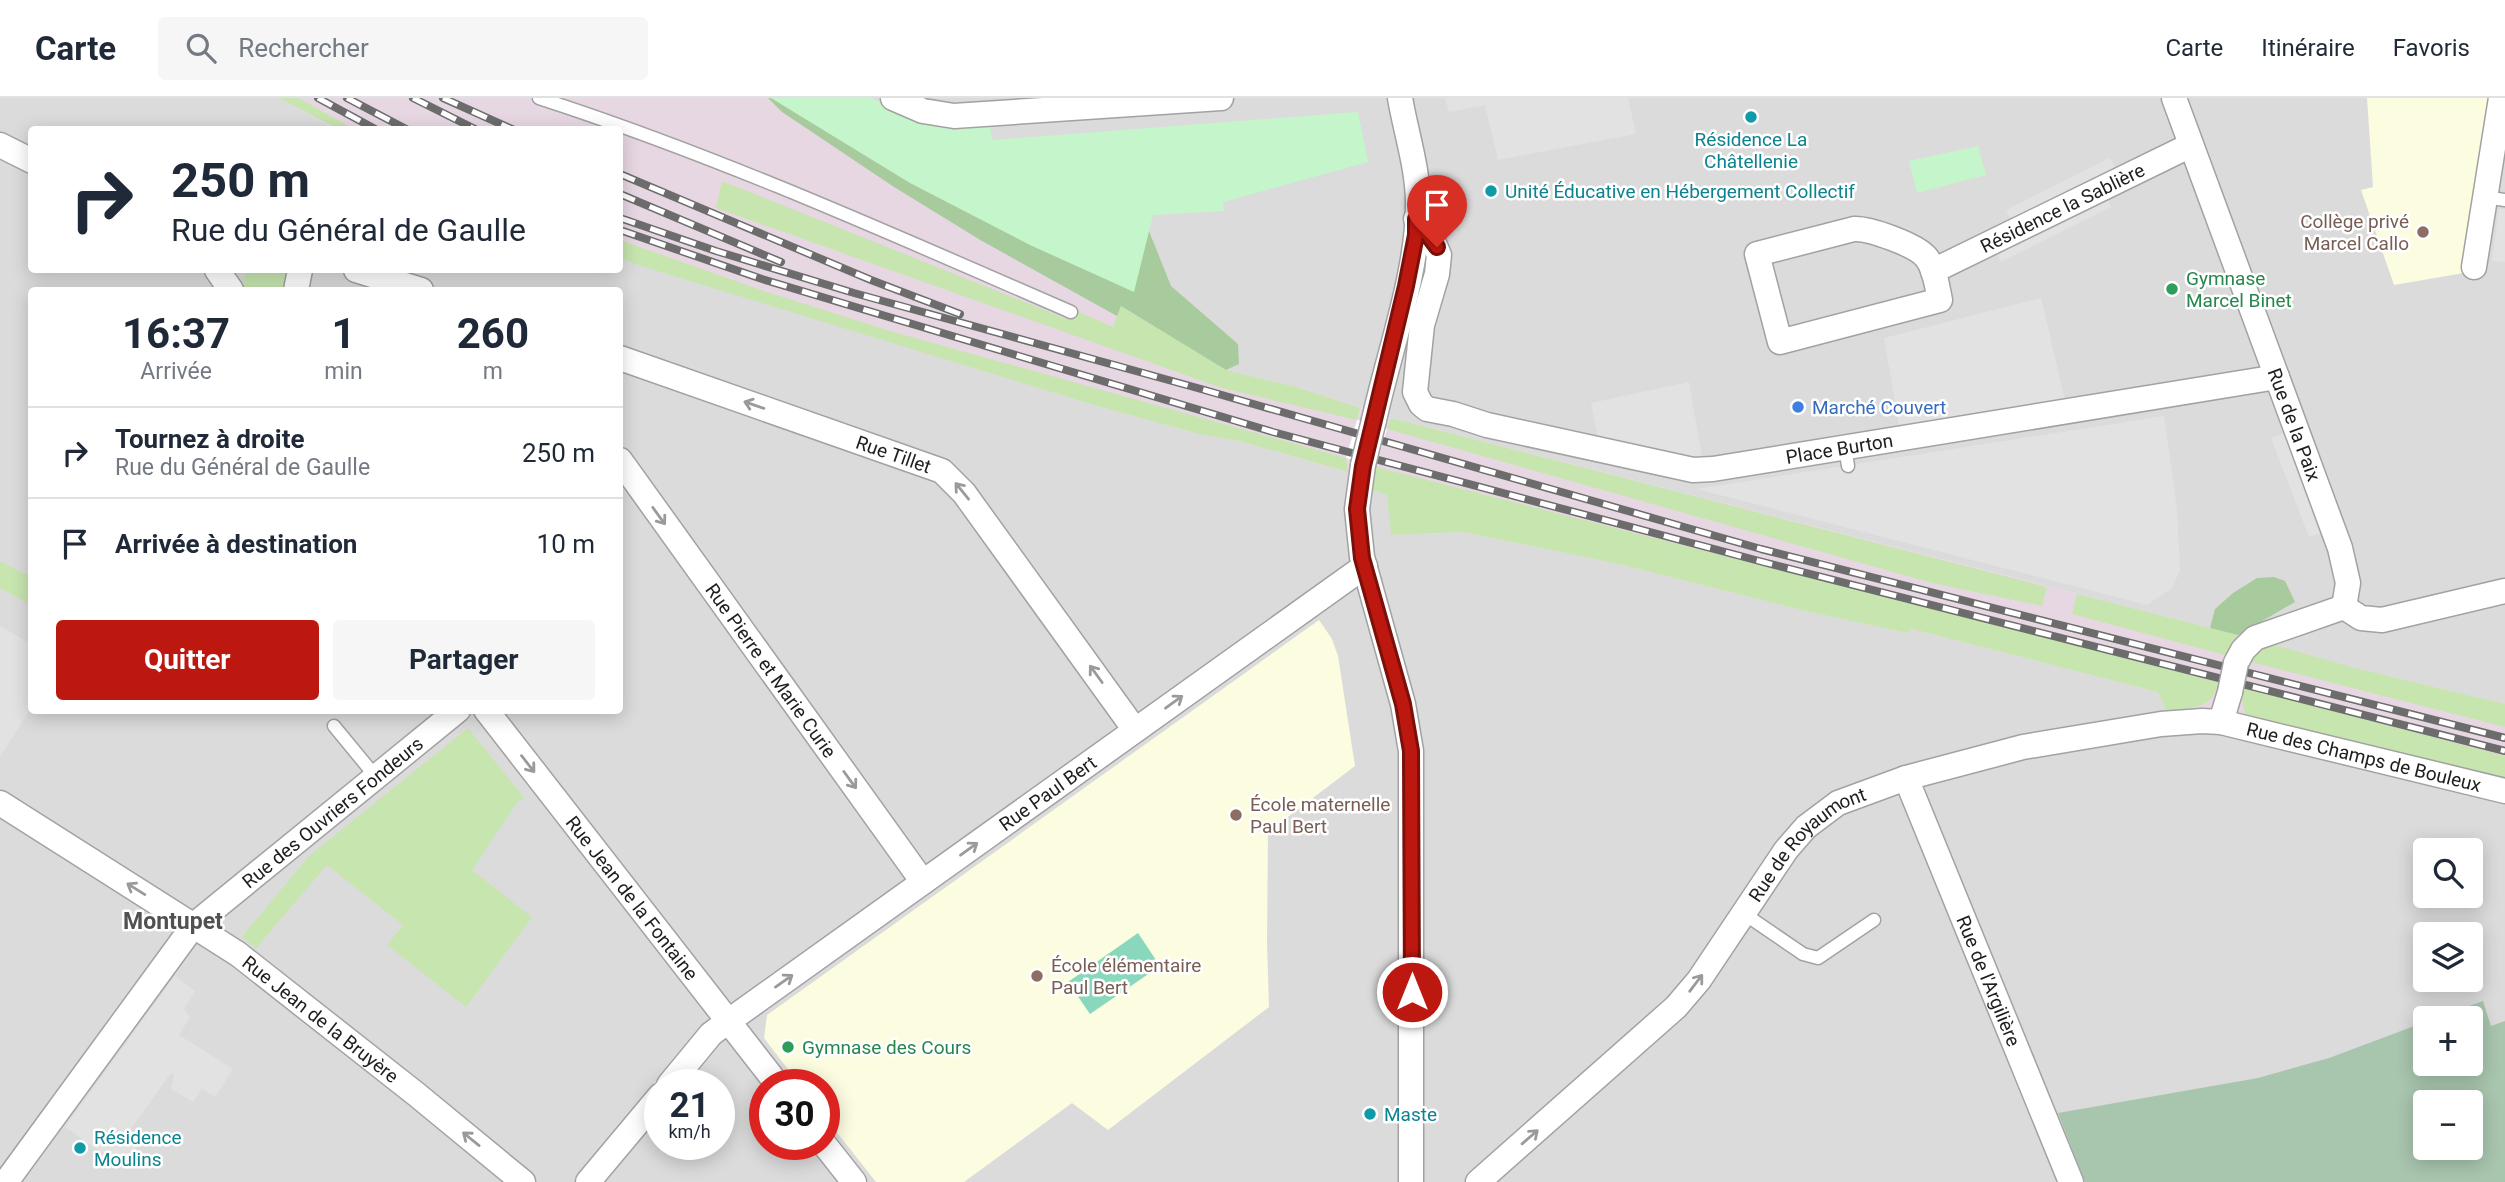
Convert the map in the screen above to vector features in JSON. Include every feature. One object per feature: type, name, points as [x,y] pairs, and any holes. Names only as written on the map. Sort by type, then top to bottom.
[{"type":"street","points":[[892,98],[923,111],[954,116],[1097,103],[1221,98]]},
{"type":"street","points":[[1399,98],[1416,179],[1416,235],[1363,466],[1357,523],[1364,566],[1403,704],[1411,751],[1411,1182]]},
{"type":"street","name":"Rue de la Paix","points":[[2174,98],[2344,561],[2348,583],[2344,607]]},
{"type":"street","points":[[2474,267],[2495,198],[2501,98]]},
{"type":"street","points":[[0,145],[28,159]]},
{"type":"street","name":"Résidence la Sablière","points":[[1933,271],[2191,145]]},
{"type":"street","name":"Place Burton","points":[[1416,219],[1433,241],[1439,255],[1437,274],[1422,325],[1415,392],[1421,404],[1427,409],[1453,414],[1477,423],[1693,470],[1846,456],[2277,377]]},
{"type":"street","points":[[1854,229],[1864,229],[1919,251],[1926,256],[1933,271],[1940,300],[1780,342],[1757,254],[1854,229]]},
{"type":"street","points":[[366,273],[411,287]]},
{"type":"street","name":"Rue Tillet","points":[[623,359],[942,471],[964,493],[1135,730]]},
{"type":"street","name":"Rue Pierre et Marie Curie","points":[[623,464],[923,882]]},
{"type":"street","name":"Rue Paul Bert","points":[[681,1069],[711,1034],[728,1021],[1364,566]]},
{"type":"street","points":[[2221,722],[2236,663],[2243,650],[2255,638],[2344,607],[2361,618],[2382,620],[2505,591]]},
{"type":"street","name":"Rue des Ouvriers Fondeurs","points":[[6,1182],[194,925],[453,714]]},
{"type":"street","name":"Rue Jean de la Fontaine","points":[[489,714],[766,1069]]},
{"type":"street","name":"Rue de Royaumont","points":[[1478,1182],[1668,1016],[1699,980],[1786,850],[1816,818],[1849,798],[1906,778],[2023,747],[2177,722],[2221,722]]},
{"type":"street","name":"Rue des Champs de Bouleux","points":[[2221,722],[2505,791]]},
{"type":"street","name":"Rue de l'Argilière","points":[[1906,778],[2071,1182]]},
{"type":"street","name":"Rue Jean de la Bruyère","points":[[0,803],[194,925],[259,971],[523,1182]]},
{"type":"street","points":[[588,1182],[644,1115]]},
{"type":"street","points":[[837,1160],[854,1182]]},
{"type":"lane","points":[[539,98],[621,126]]},
{"type":"lane","points":[[623,127],[814,200],[1071,312]]},
{"type":"lane","points":[[334,726],[376,778]]},
{"type":"lane","points":[[1743,914],[1804,954],[1818,958],[1874,920]]},
{"type":"shaded area","points":[[0,98],[279,98],[330,126],[28,126],[28,273],[623,273],[623,259],[1097,406],[1203,435],[1239,441],[1375,480],[1387,495],[1392,535],[1463,532],[1623,565],[1801,610],[1907,633],[1912,629],[2158,692],[2167,710],[2199,708],[2245,716],[2505,782],[2505,1182],[0,1182]]},
{"type":"shaded area","points":[[279,98],[771,98],[1226,370],[1296,387],[1391,418],[2238,635],[2257,651],[2351,667],[2505,704],[2505,782],[2245,716],[2199,708],[2166,710],[2158,692],[1912,629],[1907,633],[1801,610],[1623,565],[1463,532],[1391,535],[1387,495],[1372,490],[1374,480],[1239,441],[1203,435],[1097,406],[623,259],[623,126],[330,126]]},
{"type":"shaded area","points":[[771,98],[2505,98],[2505,704],[2351,667],[2258,651],[2238,635],[1391,418],[1296,387],[1226,370]]},
{"type":"shaded area","points":[[1445,98],[1628,98],[1636,134],[1498,160],[1485,105],[1449,112]]},
{"type":"shaded area","name":"Collège privé Marcel Callo","points":[[2367,98],[2489,98],[2464,273],[2394,285],[2361,190],[2373,187]]},
{"type":"shaded area","points":[[2110,158],[2120,179],[2102,188],[2111,207],[2001,262],[1991,242],[2016,230],[2006,210]]},
{"type":"shaded area","points":[[2499,209],[2505,209],[2505,262],[2492,261]]},
{"type":"shaded area","points":[[2041,298],[2065,400],[1899,426],[1884,338]]},
{"type":"shaded area","points":[[1689,382],[1702,457],[1673,457],[1598,438],[1591,403]]},
{"type":"shaded area","points":[[2164,416],[2177,509],[2180,570],[2172,588],[2147,605],[1697,489]]},
{"type":"shaded area","points":[[2296,428],[2333,529],[2309,537],[2271,438]]},
{"type":"shaded area","name":"École élémentaire Paul Bert","points":[[1319,620],[1332,639],[1338,656],[1355,766],[1268,832],[1269,1007],[1108,1130],[1072,1103],[964,1182],[876,1182],[840,1136],[840,1069],[788,1069],[764,1038],[767,1015]]},
{"type":"shaded area","points":[[0,626],[28,642],[28,712],[0,757]]},
{"type":"shaded area","points":[[175,976],[195,991],[184,1009],[190,1017],[179,1035],[233,1069],[215,1097],[202,1089],[193,1102],[171,1089],[174,1074],[171,1073],[130,1130],[143,1139],[122,1167],[65,1127]]},
{"type":"shaded area","points":[[2483,1001],[2491,1026],[2505,1021],[2505,1182],[2085,1182],[2058,1113],[2258,1078],[2329,1058],[2413,1026],[2413,1076],[2483,1076],[2483,1006],[2469,1006]]},
{"type":"green space","points":[[279,98],[299,98],[349,126],[332,126]]},
{"type":"green space","points":[[768,98],[807,98],[1147,226],[1171,286],[1238,344],[1239,364],[1226,370],[1121,306],[1117,316],[982,241],[894,187],[782,112]]},
{"type":"green space","points":[[771,98],[872,98],[899,114],[924,123],[990,126],[992,140],[1358,112],[1368,162],[1223,202],[1224,211],[1153,215],[1134,292],[1030,245],[910,183]]},
{"type":"green space","points":[[1978,146],[1986,175],[1917,193],[1909,161]]},
{"type":"green space","points":[[722,181],[1067,319],[1075,310],[1113,327],[1121,306],[1226,370],[1296,387],[1360,408],[1357,420],[1222,388],[716,208]]},
{"type":"green space","points":[[623,241],[764,291],[890,331],[1346,458],[1348,472],[1239,441],[1203,435],[1097,406],[623,259]]},
{"type":"green space","points":[[246,273],[293,273],[290,287],[244,287],[243,279]]},
{"type":"green space","points":[[1391,418],[2047,587],[2042,606],[1932,583],[1387,429]]},
{"type":"green space","points":[[1376,467],[2218,682],[2216,691],[2206,703],[2199,706],[2166,710],[2158,692],[1912,629],[1907,633],[1801,610],[1623,565],[1463,532],[1391,535],[1387,495],[1372,490]]},
{"type":"green space","points":[[0,561],[28,575],[28,603],[0,588]]},
{"type":"green space","points":[[2274,577],[2285,581],[2295,602],[2238,635],[2210,628],[2215,609],[2233,593],[2257,578]]},
{"type":"green space","points":[[2077,594],[2238,635],[2225,655],[2072,614]]},
{"type":"green space","points":[[2271,644],[2351,667],[2505,704],[2505,727],[2251,662],[2258,651]]},
{"type":"green space","points":[[2245,688],[2505,756],[2505,781],[2245,716],[2242,698]]},
{"type":"green space","points":[[468,728],[525,799],[518,801],[472,870],[532,917],[466,1007],[387,945],[403,925],[327,865],[256,948],[242,937],[309,856]]},
{"type":"green space","points":[[1138,933],[1160,966],[1090,1014],[1068,982]]},
{"type":"pier","points":[[1357,420],[1387,429],[1376,467],[1346,458]]},
{"type":"railway","points":[[318,98],[370,126]]},
{"type":"railway","points":[[347,98],[400,126]]},
{"type":"railway","points":[[413,98],[469,126]]},
{"type":"railway","points":[[443,98],[505,126]]},
{"type":"railway","points":[[623,175],[871,280],[960,314]]},
{"type":"railway","points":[[623,195],[781,262]]},
{"type":"railway","points":[[623,219],[854,293],[1761,549],[2505,738]]},
{"type":"railway","points":[[623,231],[762,279],[1273,432],[1763,562],[2505,751]]},
{"type":"place","name":"Résidence La Châtellenie","points":[[1751,117]]},
{"type":"place","name":"Unité Éducative en Hébergement Collectif","points":[[1491,191]]},
{"type":"place","name":"Collège privé Marcel Callo","points":[[2423,232]]},
{"type":"place","name":"Gymnase Marcel Binet","points":[[2172,289]]},
{"type":"place","name":"Marché Couvert","points":[[1798,407]]},
{"type":"place","name":"École maternelle Paul Bert","points":[[1236,815]]},
{"type":"place","name":"École élémentaire Paul Bert","points":[[1037,976]]},
{"type":"place","name":"Gymnase des Cours","points":[[788,1047]]},
{"type":"place","name":"Maste","points":[[1370,1114]]},
{"type":"place","name":"Résidence Moulins","points":[[80,1148]]},
{"type":"district","name":"Montupet","points":[[173,921]]},
{"type":"route","points":[[1412,992],[1411,751],[1403,704],[1362,558],[1357,509],[1363,466],[1406,286],[1416,235],[1416,219],[1437,247]]}]
